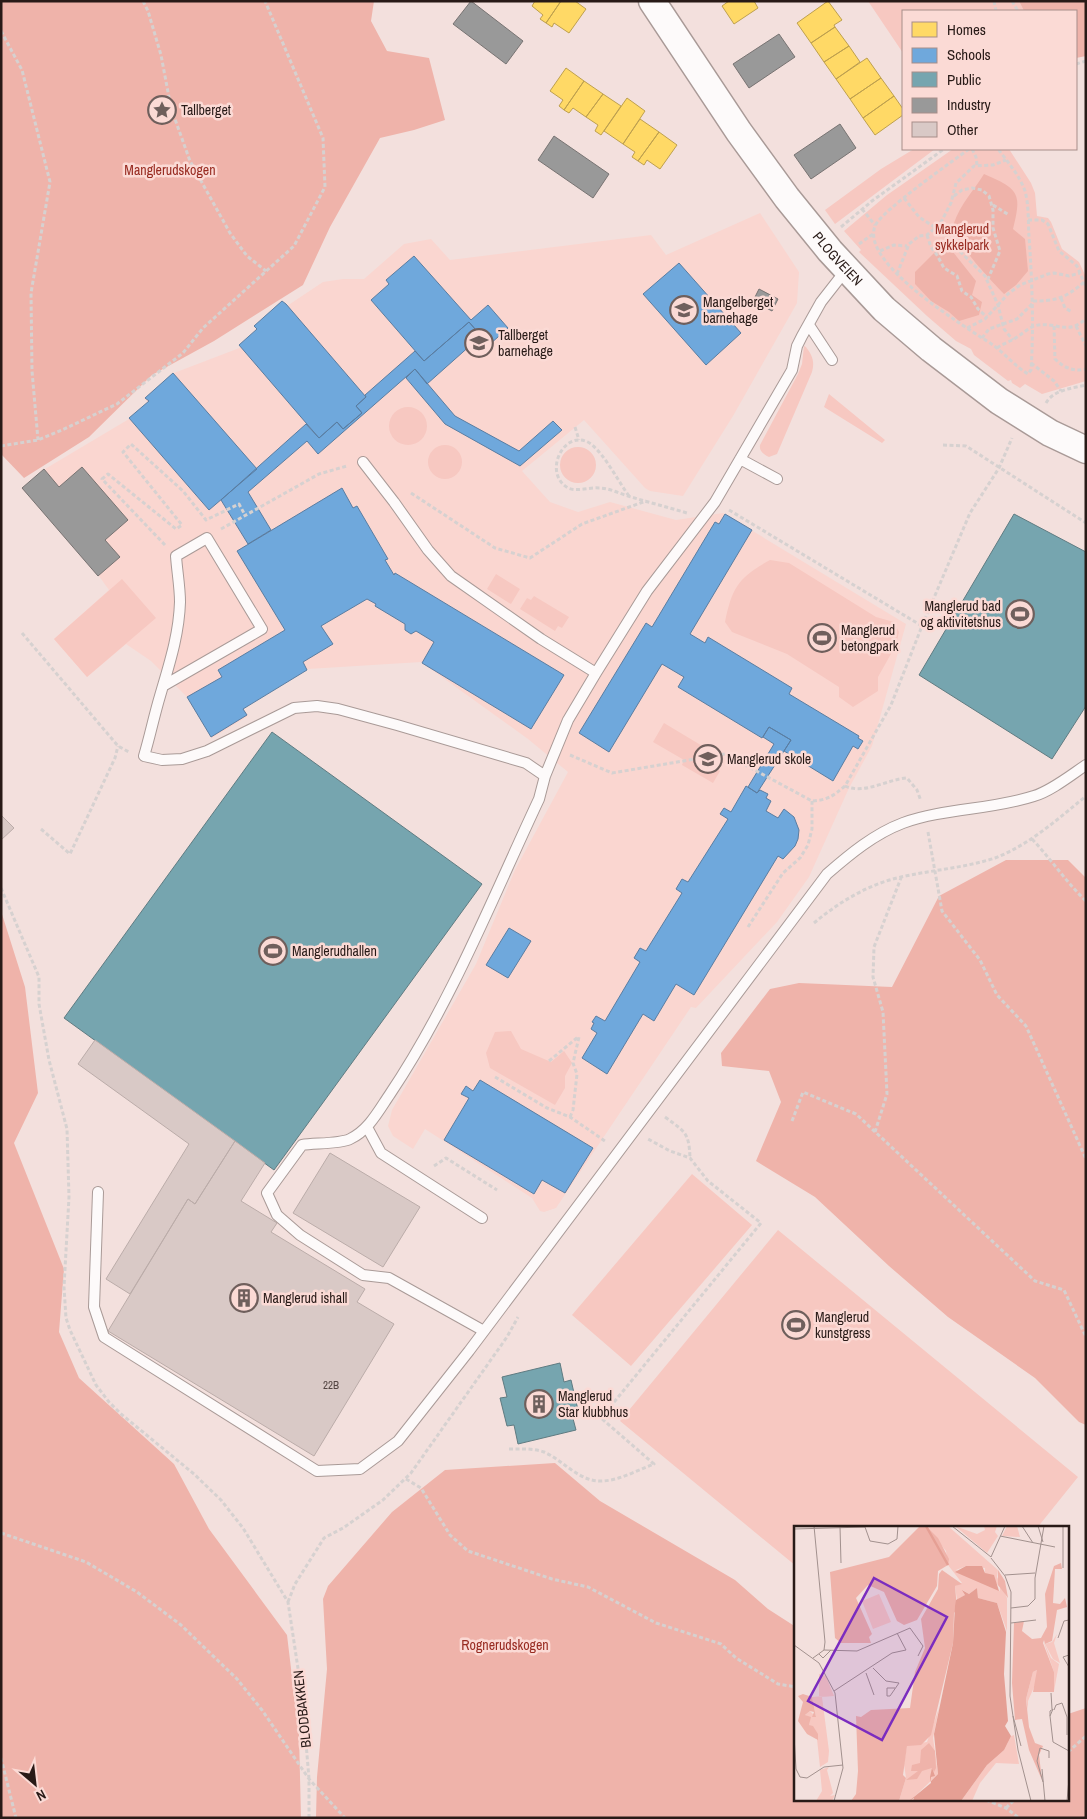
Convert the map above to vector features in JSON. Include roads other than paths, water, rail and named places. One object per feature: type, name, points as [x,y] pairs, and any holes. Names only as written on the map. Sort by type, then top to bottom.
[{"type":"street","name":"PLOGVEIEN","points":[[652,1],[739,132],[787,198],[830,252],[850,259],[884,309],[968,378],[1021,416],[1086,450]]},
{"type":"lane","points":[[484,1331],[389,1278],[363,1275],[300,1235],[277,1215],[266,1193],[302,1145],[345,1141],[367,1128],[411,1062],[436,1019],[538,800],[545,776],[568,720],[647,591],[715,502],[792,370],[797,346],[821,302],[850,259]]},
{"type":"lane","points":[[809,325],[832,360]]},
{"type":"lane","points":[[740,459],[777,479]]},
{"type":"lane","points":[[363,462],[428,550],[451,576],[541,639],[596,673]]},
{"type":"lane","points":[[163,686],[262,629],[207,538],[176,556],[180,601],[177,632],[172,658],[163,686],[144,756],[162,760],[182,759],[207,751],[294,708],[317,706],[338,709],[397,725],[526,763],[545,776]]},
{"type":"lane","points":[[98,1192],[94,1307],[104,1337],[317,1471],[360,1469],[398,1441],[484,1331],[827,874],[851,852],[881,833],[903,823],[1035,796],[1086,765]]},
{"type":"lane","points":[[367,1128],[381,1153],[482,1218]]},
{"type":"place","name":"Tallberget","points":[[162,110]]},
{"type":"place","name":"Mangelberget barnehage","points":[[684,310]]},
{"type":"place","name":"Tallberget barnehage","points":[[479,343]]},
{"type":"place","name":"Manglerud bad og aktivitetshus","points":[[1020,614]]},
{"type":"place","name":"Manglerud betongpark","points":[[822,638]]},
{"type":"place","name":"Manglerud skole","points":[[708,759]]},
{"type":"place","name":"Manglerudhallen","points":[[273,951]]},
{"type":"place","name":"Manglerud ishall","points":[[244,1298]]},
{"type":"place","name":"Manglerud kunstgress","points":[[796,1325]]},
{"type":"place","name":"Manglerud Star klubbhus","points":[[539,1404]]},
{"type":"park label","name":"Manglerudskogen","points":[[170,170]]},
{"type":"park label","name":"Manglerud sykkelpark","points":[[962,237]]},
{"type":"park label","name":"Rognerudskogen","points":[[505,1645]]}]
